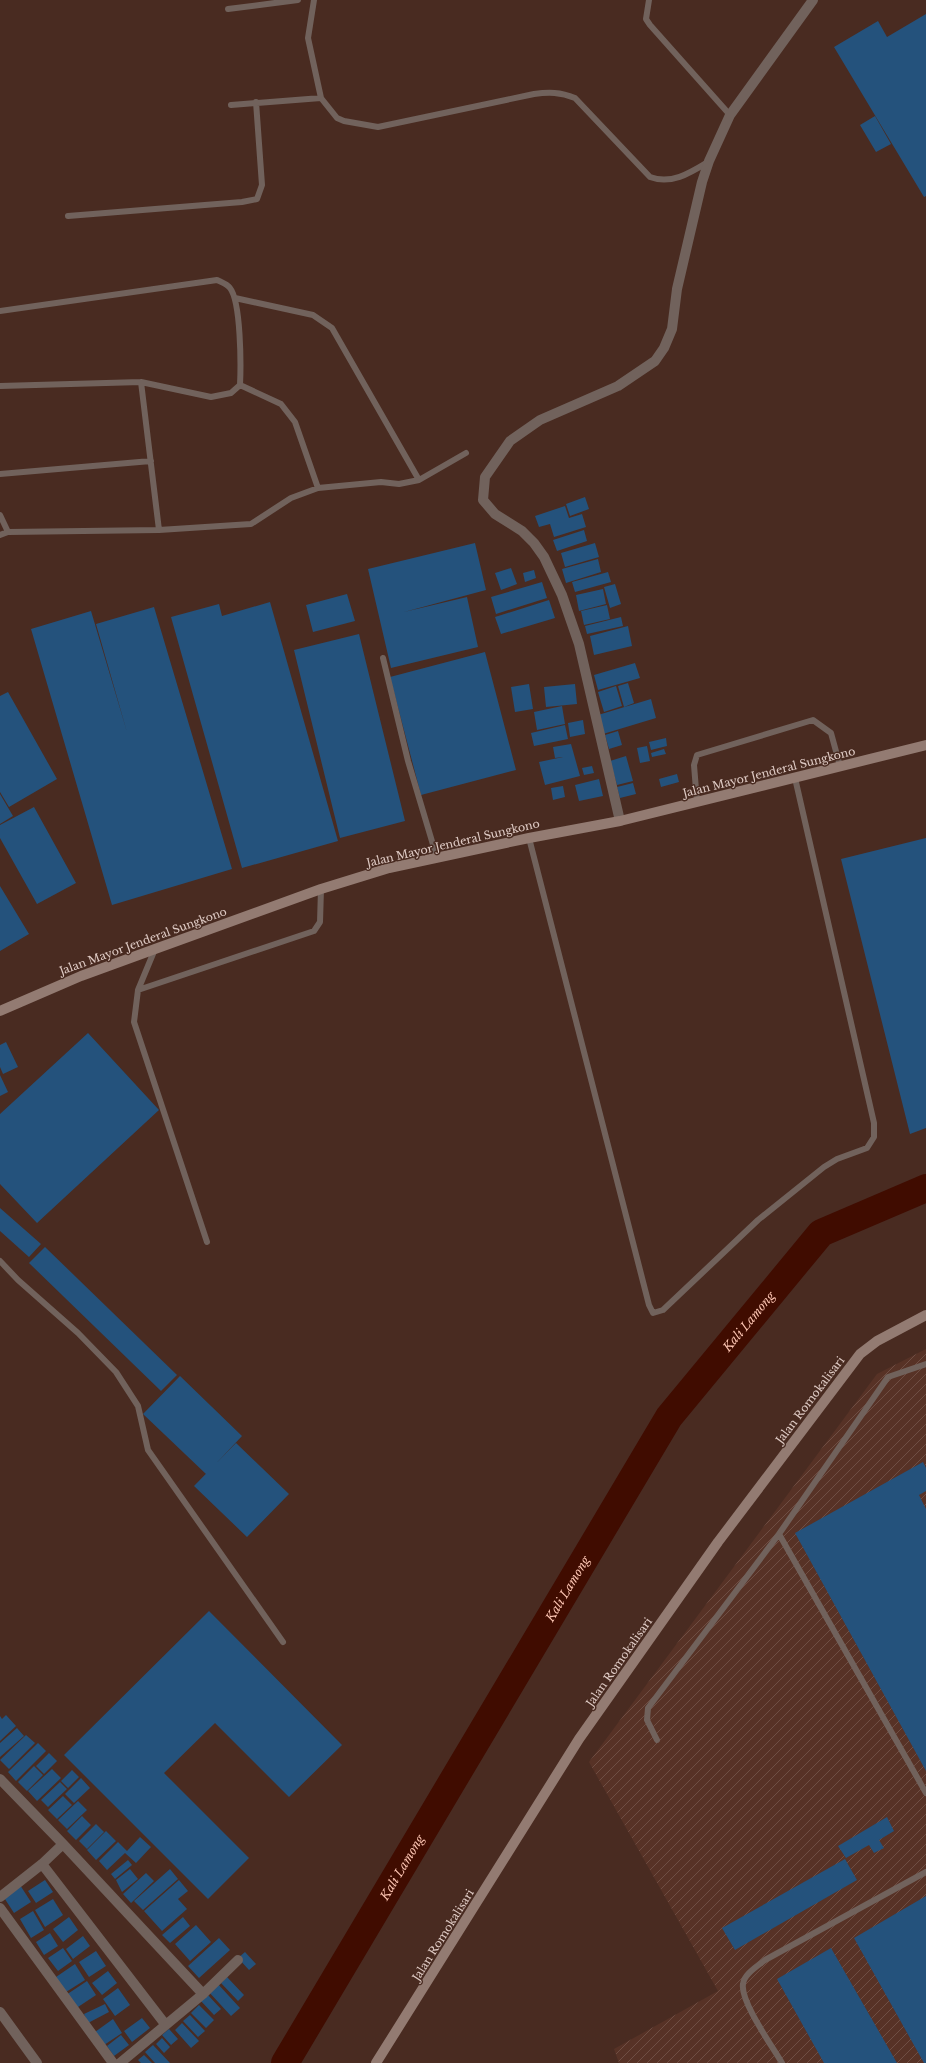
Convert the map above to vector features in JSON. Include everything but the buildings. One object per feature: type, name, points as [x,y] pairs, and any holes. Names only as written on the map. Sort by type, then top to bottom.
[{"type":"main road","name":"Jalan Mayor Jenderal Sungkono","points":[[0,1011],[81,976],[320,889],[389,868],[529,838],[620,821],[926,745]]},
{"type":"main road","name":"Jalan Romokalisari","points":[[376,2063],[580,1738],[718,1542],[860,1354],[877,1341],[926,1315]]},
{"type":"street","points":[[620,821],[579,644],[562,595],[544,557],[534,543],[522,531],[495,514],[484,500],[483,489],[485,477],[510,441],[522,431],[540,420],[618,386],[655,361],[672,329],[677,289],[702,182],[709,161],[730,115],[813,0]]},
{"type":"street","points":[[0,1779],[203,1994]]},
{"type":"street","points":[[0,1896],[42,1864],[63,1844]]},
{"type":"street","points":[[42,1864],[165,2024]]},
{"type":"street","points":[[0,1908],[113,2063]]},
{"type":"street","points":[[120,2063],[165,2024],[203,1994],[238,1960]]},
{"type":"street","points":[[0,2012],[37,2063]]},
{"type":"lane","points":[[228,9],[298,0]]},
{"type":"lane","points":[[314,0],[308,38],[321,98],[337,118],[344,121],[378,127],[534,94],[550,92],[564,93],[575,98],[650,177],[660,181],[675,178],[686,175],[709,161]]},
{"type":"lane","points":[[649,0],[646,19],[730,115]]},
{"type":"lane","points":[[231,105],[321,98]]},
{"type":"lane","points":[[68,216],[242,202],[257,199],[262,185],[256,102]]},
{"type":"lane","points":[[0,311],[217,280],[229,287],[235,298],[241,364],[240,385],[231,393],[211,397],[141,382],[0,386]]},
{"type":"lane","points":[[235,298],[313,315],[332,328],[419,480]]},
{"type":"lane","points":[[141,382],[159,530]]},
{"type":"lane","points":[[240,385],[281,404],[295,422],[318,488]]},
{"type":"lane","points":[[0,535],[8,532],[159,530],[251,524],[291,498],[318,488],[381,482],[399,484],[419,480],[466,453]]},
{"type":"lane","points":[[0,474],[151,461]]},
{"type":"lane","points":[[0,515],[8,532]]},
{"type":"lane","points":[[383,658],[408,761],[437,858]]},
{"type":"lane","points":[[697,802],[694,765],[697,755],[813,720],[831,733],[840,766]]},
{"type":"lane","points":[[529,838],[649,1304],[653,1313],[663,1310],[758,1220],[824,1167],[837,1159],[867,1148],[874,1138],[874,1123],[795,778]]},
{"type":"lane","points":[[138,990],[314,931],[320,922],[320,889]]},
{"type":"lane","points":[[155,949],[138,990],[134,1022],[207,1242]]},
{"type":"lane","points":[[0,1261],[18,1280],[78,1333],[116,1372],[138,1406],[148,1450],[282,1642]]},
{"type":"lane","points":[[656,1740],[647,1720],[648,1708],[779,1534],[888,1377],[926,1364]]},
{"type":"lane","points":[[779,1534],[926,1793]]},
{"type":"lane","points":[[782,2063],[744,1998],[743,1983],[749,1973],[765,1960],[926,1872]]},
{"type":"shaded area","points":[[926,1349],[926,2063],[619,2063],[614,2049],[718,1991],[589,1762],[877,1374]]},
{"type":"waterway","name":"Kali Lamong","points":[[285,2063],[669,1417],[821,1233],[926,1188]]}]
